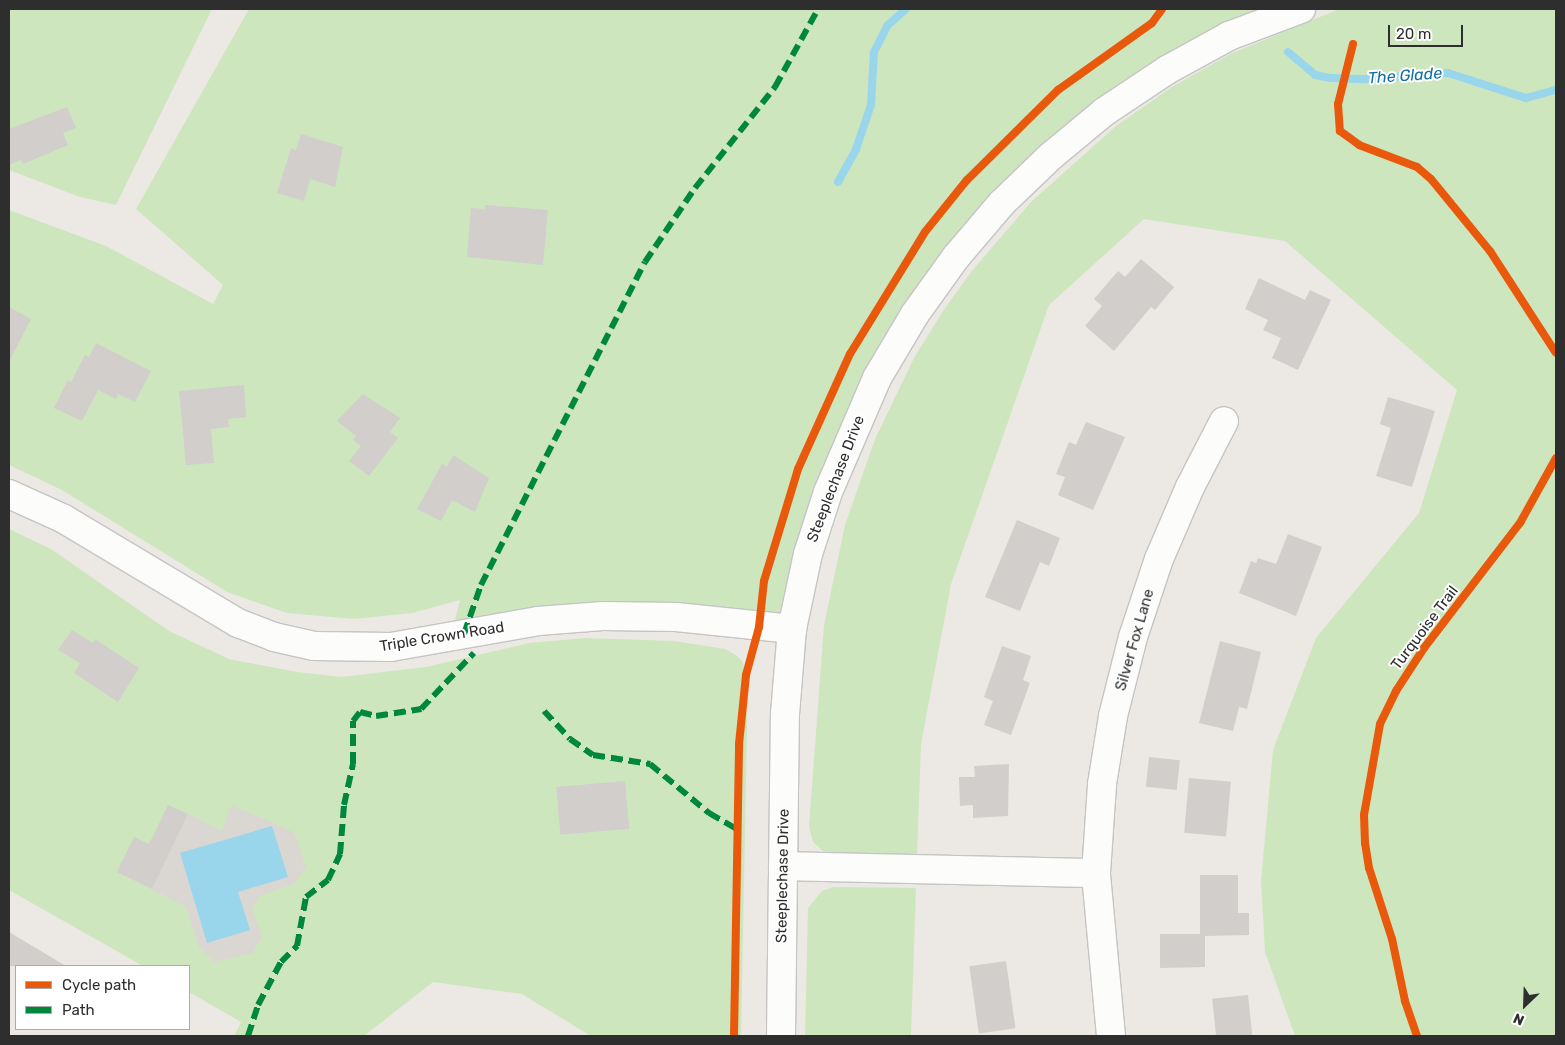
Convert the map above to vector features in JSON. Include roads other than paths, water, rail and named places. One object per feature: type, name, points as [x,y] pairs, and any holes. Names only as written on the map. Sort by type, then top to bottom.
[{"type":"street","name":"Steeplechase Drive","points":[[781,1036],[785,714],[792,629],[808,554],[846,443],[877,378],[905,330],[956,257],[1002,203],[1051,156],[1104,112],[1167,70],[1230,36],[1301,9]]},
{"type":"street","name":"Silver Fox Lane","points":[[1111,1036],[1096,873],[1102,784],[1113,716],[1133,637],[1159,559],[1190,487],[1224,421]]},
{"type":"street","name":"Triple Crown Road","points":[[9,494],[64,519],[238,623],[274,637],[314,646],[352,649],[392,647],[538,621],[603,616],[676,617],[792,629]]},
{"type":"street","points":[[783,866],[1096,873]]},
{"type":"water","points":[[272,826],[288,877],[238,892],[250,930],[207,943],[180,853]]},
{"type":"waterway","points":[[838,182],[856,149],[871,105],[874,52],[888,25],[906,9]]},
{"type":"waterway","name":"The Glade","points":[[1288,52],[1315,75],[1330,78],[1364,79],[1448,73],[1526,98],[1556,90]]}]
